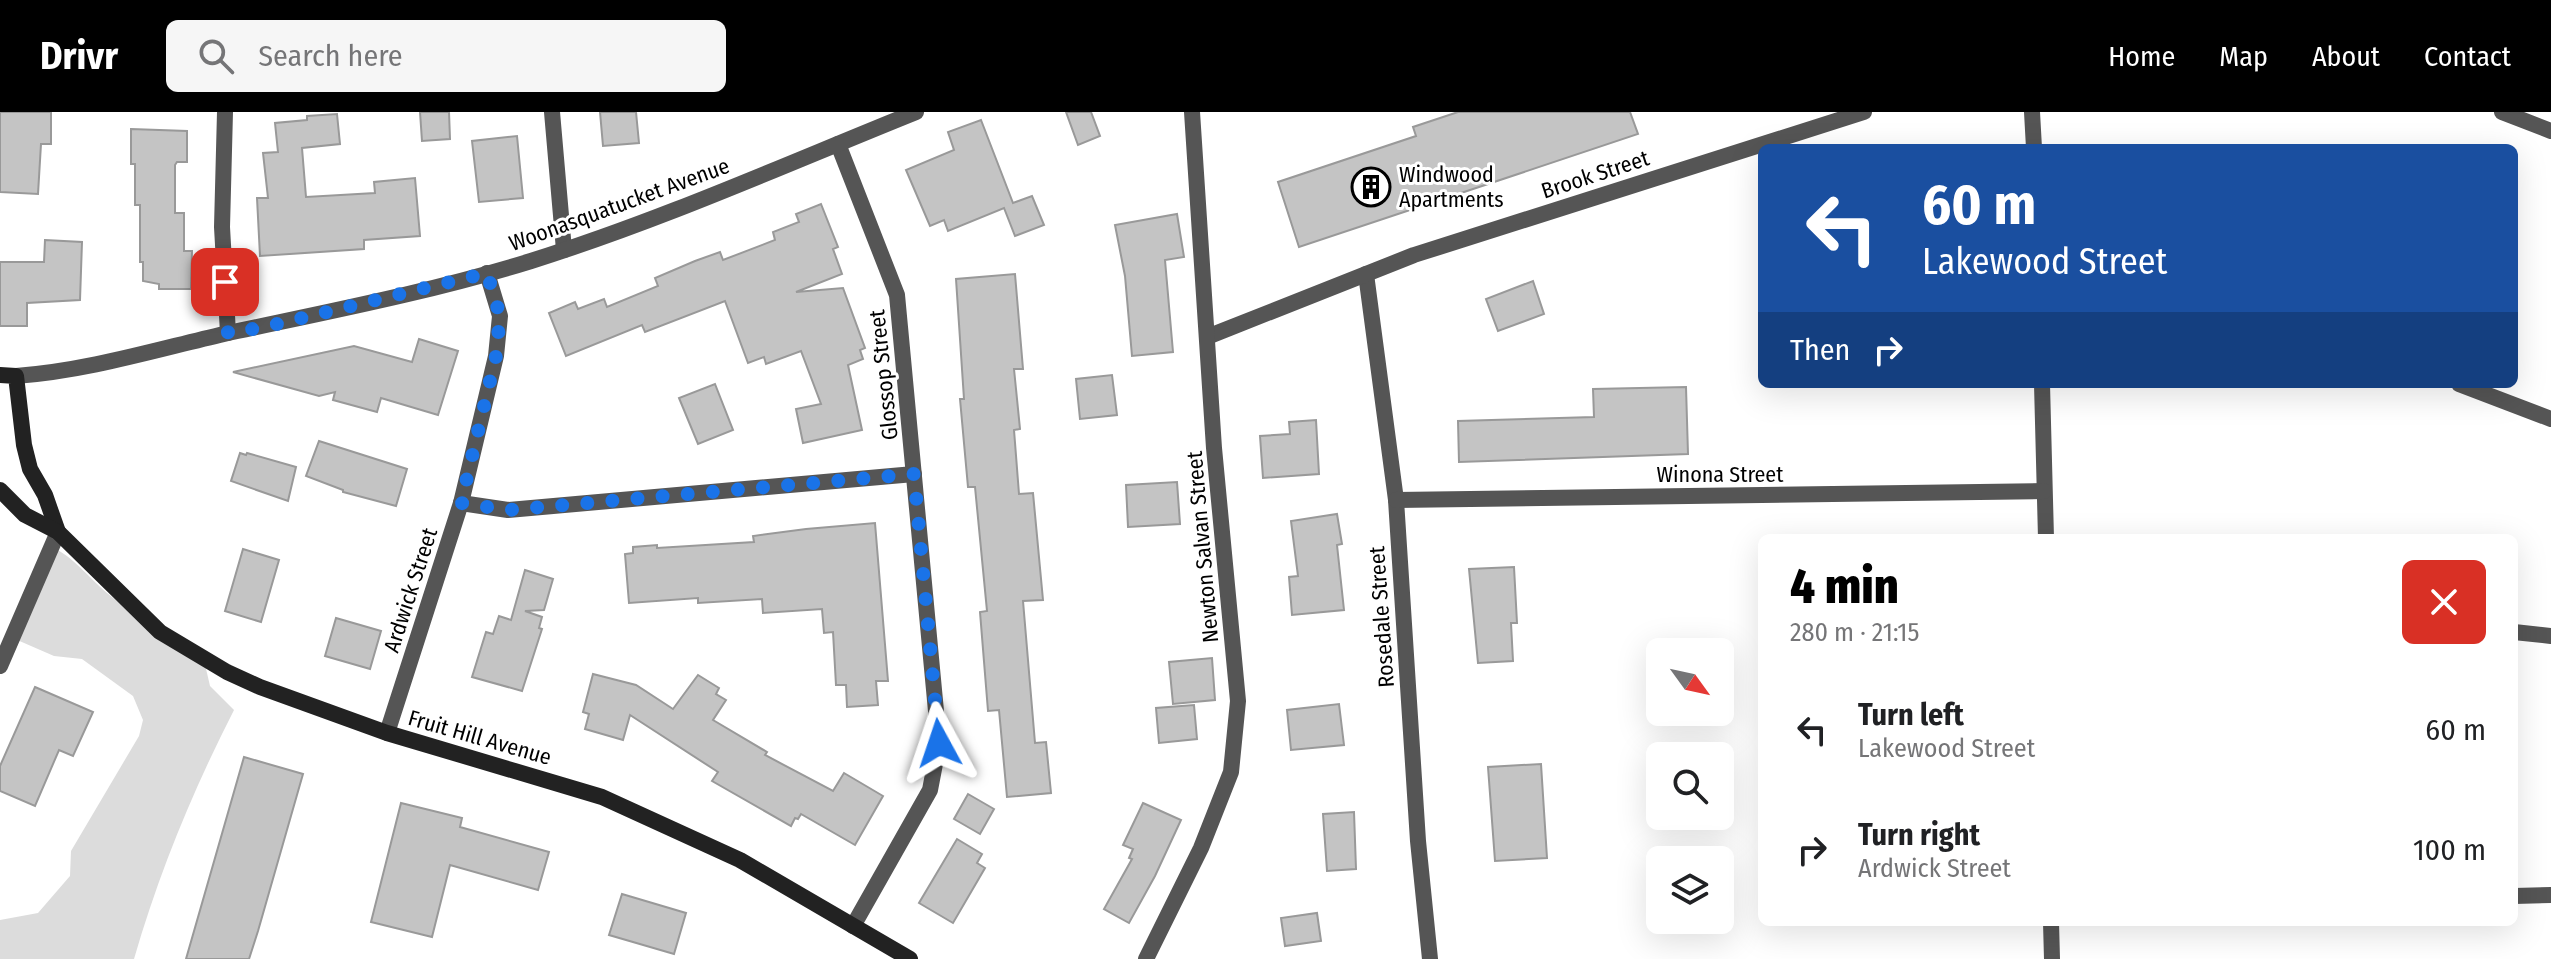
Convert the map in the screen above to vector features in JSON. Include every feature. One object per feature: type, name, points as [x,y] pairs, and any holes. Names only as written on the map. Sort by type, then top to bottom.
[{"type":"main road","name":"Fruit Hill Avenue","points":[[8,376],[30,469],[45,495],[58,532]]},
{"type":"main road","name":"Fruit Hill Avenue","points":[[0,490],[25,515],[58,532],[160,632],[194,654],[260,687],[387,733],[602,797],[740,860],[910,959]]},
{"type":"street","points":[[225,112],[222,227],[228,333]]},
{"type":"street","points":[[552,112],[564,250]]},
{"type":"street","name":"Woonasquatucket Avenue","points":[[8,376],[53,374],[487,273],[564,250],[725,190],[916,112]]},
{"type":"street","name":"Newton Salvan Street","points":[[1146,959],[1201,848],[1231,772],[1238,701],[1214,448],[1192,112]]},
{"type":"street","name":"Brook Street","points":[[1763,144],[1864,112]]},
{"type":"street","points":[[2032,112],[2034,144]]},
{"type":"street","points":[[2502,112],[2551,131]]},
{"type":"street","name":"Glossop Street","points":[[838,144],[897,295],[939,743],[930,790],[853,926]]},
{"type":"street","name":"Brook Street","points":[[1207,337],[1414,255],[1758,146]]},
{"type":"street","name":"Ardwick Street","points":[[387,733],[461,503],[496,356],[500,316],[487,273]]},
{"type":"street","name":"Rosedale Street","points":[[1366,274],[1396,500],[1418,841],[1430,959]]},
{"type":"street","points":[[2042,388],[2046,534]]},
{"type":"street","points":[[2470,388],[2551,419]]},
{"type":"street","points":[[461,503],[508,510],[914,474]]},
{"type":"street","name":"Winona Street","points":[[1396,500],[2044,491]]},
{"type":"street","points":[[0,666],[58,532]]},
{"type":"street","points":[[2518,632],[2551,636]]},
{"type":"street","points":[[2518,896],[2551,895]]},
{"type":"street","points":[[2051,926],[2052,959]]},
{"type":"shaded area","points":[[50,546],[73,561],[130,611],[204,660],[210,686],[234,710],[178,832],[134,959],[0,959],[0,920],[38,913],[70,876],[71,851],[139,736],[143,720],[133,696],[82,659],[54,656],[8,636]]},
{"type":"building","points":[[0,112],[51,112],[51,144],[41,144],[38,194],[0,192]]},
{"type":"building","points":[[420,112],[449,112],[450,139],[422,141]]},
{"type":"building","points":[[600,112],[636,112],[639,143],[603,146]]},
{"type":"building","points":[[1066,112],[1091,112],[1100,136],[1078,145]]},
{"type":"building","points":[[1458,112],[1630,112],[1638,134],[1299,247],[1278,182],[1416,136],[1413,127]]},
{"type":"building","points":[[337,114],[340,144],[302,148],[306,197],[375,193],[374,182],[415,178],[420,236],[364,240],[364,249],[260,256],[257,198],[268,198],[263,153],[278,152],[275,123]]},
{"type":"building","points":[[981,120],[1013,203],[1032,196],[1044,225],[1015,236],[1004,208],[948,231],[944,220],[930,226],[906,170],[954,150],[948,132]]},
{"type":"building","points":[[131,129],[187,131],[187,162],[177,162],[175,165],[175,213],[184,213],[184,251],[192,251],[191,289],[159,289],[159,284],[143,281],[140,205],[135,205]]},
{"type":"building","points":[[517,136],[523,198],[479,202],[472,141]]},
{"type":"building","points":[[821,204],[838,247],[833,249],[842,274],[796,292],[843,288],[865,348],[860,350],[863,359],[848,365],[862,430],[803,443],[796,409],[821,404],[801,351],[766,364],[764,357],[748,363],[725,301],[645,332],[642,325],[566,356],[549,313],[575,302],[578,309],[604,299],[607,307],[658,286],[655,278],[695,261],[720,252],[723,260],[775,240],[773,232],[799,222],[796,214]]},
{"type":"building","points":[[1177,214],[1184,257],[1165,260],[1173,352],[1132,356],[1125,276],[1115,225]]},
{"type":"building","points":[[45,240],[82,242],[80,300],[27,303],[27,326],[0,326],[0,262],[44,262]]},
{"type":"building","points":[[1015,274],[1023,369],[1014,369],[1020,429],[1014,430],[1019,494],[1033,493],[1043,600],[1023,601],[1035,743],[1046,742],[1051,793],[1007,797],[999,710],[988,711],[980,612],[987,611],[975,487],[968,487],[960,399],[964,399],[956,279]]},
{"type":"building","points":[[1533,281],[1544,314],[1498,331],[1486,299]]},
{"type":"building","points":[[419,339],[458,351],[438,415],[381,398],[377,412],[333,400],[335,392],[319,396],[233,372],[354,346],[412,362]]},
{"type":"building","points":[[1112,375],[1117,415],[1080,419],[1076,379]]},
{"type":"building","points":[[715,384],[733,430],[698,444],[679,398]]},
{"type":"building","points":[[1686,387],[1688,454],[1459,462],[1458,421],[1594,417],[1593,389]]},
{"type":"building","points":[[1316,420],[1319,474],[1263,478],[1260,436],[1290,434],[1289,422]]},
{"type":"building","points":[[319,441],[407,469],[396,506],[343,492],[306,476]]},
{"type":"building","points":[[240,453],[296,467],[288,501],[231,481]]},
{"type":"building","points":[[1177,482],[1180,524],[1128,527],[1126,485]]},
{"type":"building","points":[[1337,514],[1342,544],[1337,545],[1344,610],[1292,615],[1289,577],[1298,576],[1291,521]]},
{"type":"building","points":[[875,523],[888,681],[876,681],[878,705],[847,707],[846,685],[836,685],[833,632],[824,633],[822,609],[763,613],[762,599],[698,603],[698,598],[629,603],[625,554],[633,553],[633,547],[754,542],[753,536]]},
{"type":"building","points":[[243,549],[279,560],[261,622],[225,611]]},
{"type":"building","points":[[1514,567],[1517,623],[1511,623],[1513,661],[1478,663],[1469,569]]},
{"type":"building","points":[[525,570],[553,579],[544,610],[525,611],[542,617],[539,628],[542,629],[522,691],[472,677],[486,632],[493,634],[499,616],[511,620]]},
{"type":"building","points":[[336,618],[381,631],[370,669],[325,656]]},
{"type":"building","points":[[1212,658],[1215,700],[1173,704],[1169,662]]},
{"type":"building","points":[[593,674],[636,685],[673,709],[698,675],[719,688],[716,694],[726,700],[713,720],[767,752],[765,755],[833,791],[844,773],[883,796],[855,845],[801,814],[791,826],[712,781],[718,772],[630,715],[623,740],[585,729],[589,714],[583,712]]},
{"type":"building","points":[[35,687],[93,712],[73,756],[59,750],[35,806],[0,791],[0,766]]},
{"type":"building","points":[[1339,704],[1344,745],[1291,750],[1287,710]]},
{"type":"building","points":[[1194,705],[1197,739],[1159,743],[1156,708]]},
{"type":"building","points":[[244,757],[303,774],[258,931],[249,959],[186,959]]},
{"type":"building","points":[[1541,764],[1547,858],[1495,861],[1488,767]]},
{"type":"building","points":[[968,794],[994,809],[980,834],[954,819]]},
{"type":"building","points":[[401,803],[462,818],[460,827],[549,852],[538,890],[450,865],[432,937],[371,922]]},
{"type":"building","points":[[1143,803],[1181,820],[1129,923],[1104,909],[1132,859],[1129,858],[1133,849],[1123,845]]},
{"type":"building","points":[[1354,812],[1356,869],[1327,871],[1323,814]]},
{"type":"building","points":[[957,839],[982,854],[977,863],[985,868],[953,923],[919,903]]},
{"type":"building","points":[[622,894],[686,913],[674,954],[609,935]]},
{"type":"building","points":[[1317,913],[1321,941],[1285,946],[1281,918]]},
{"type":"place","name":"Windwood Apartments","points":[[1371,187]]},
{"type":"route","points":[[225,282],[228,333],[265,327],[487,273],[500,316],[496,356],[461,503],[508,510],[914,474],[939,743]]}]
